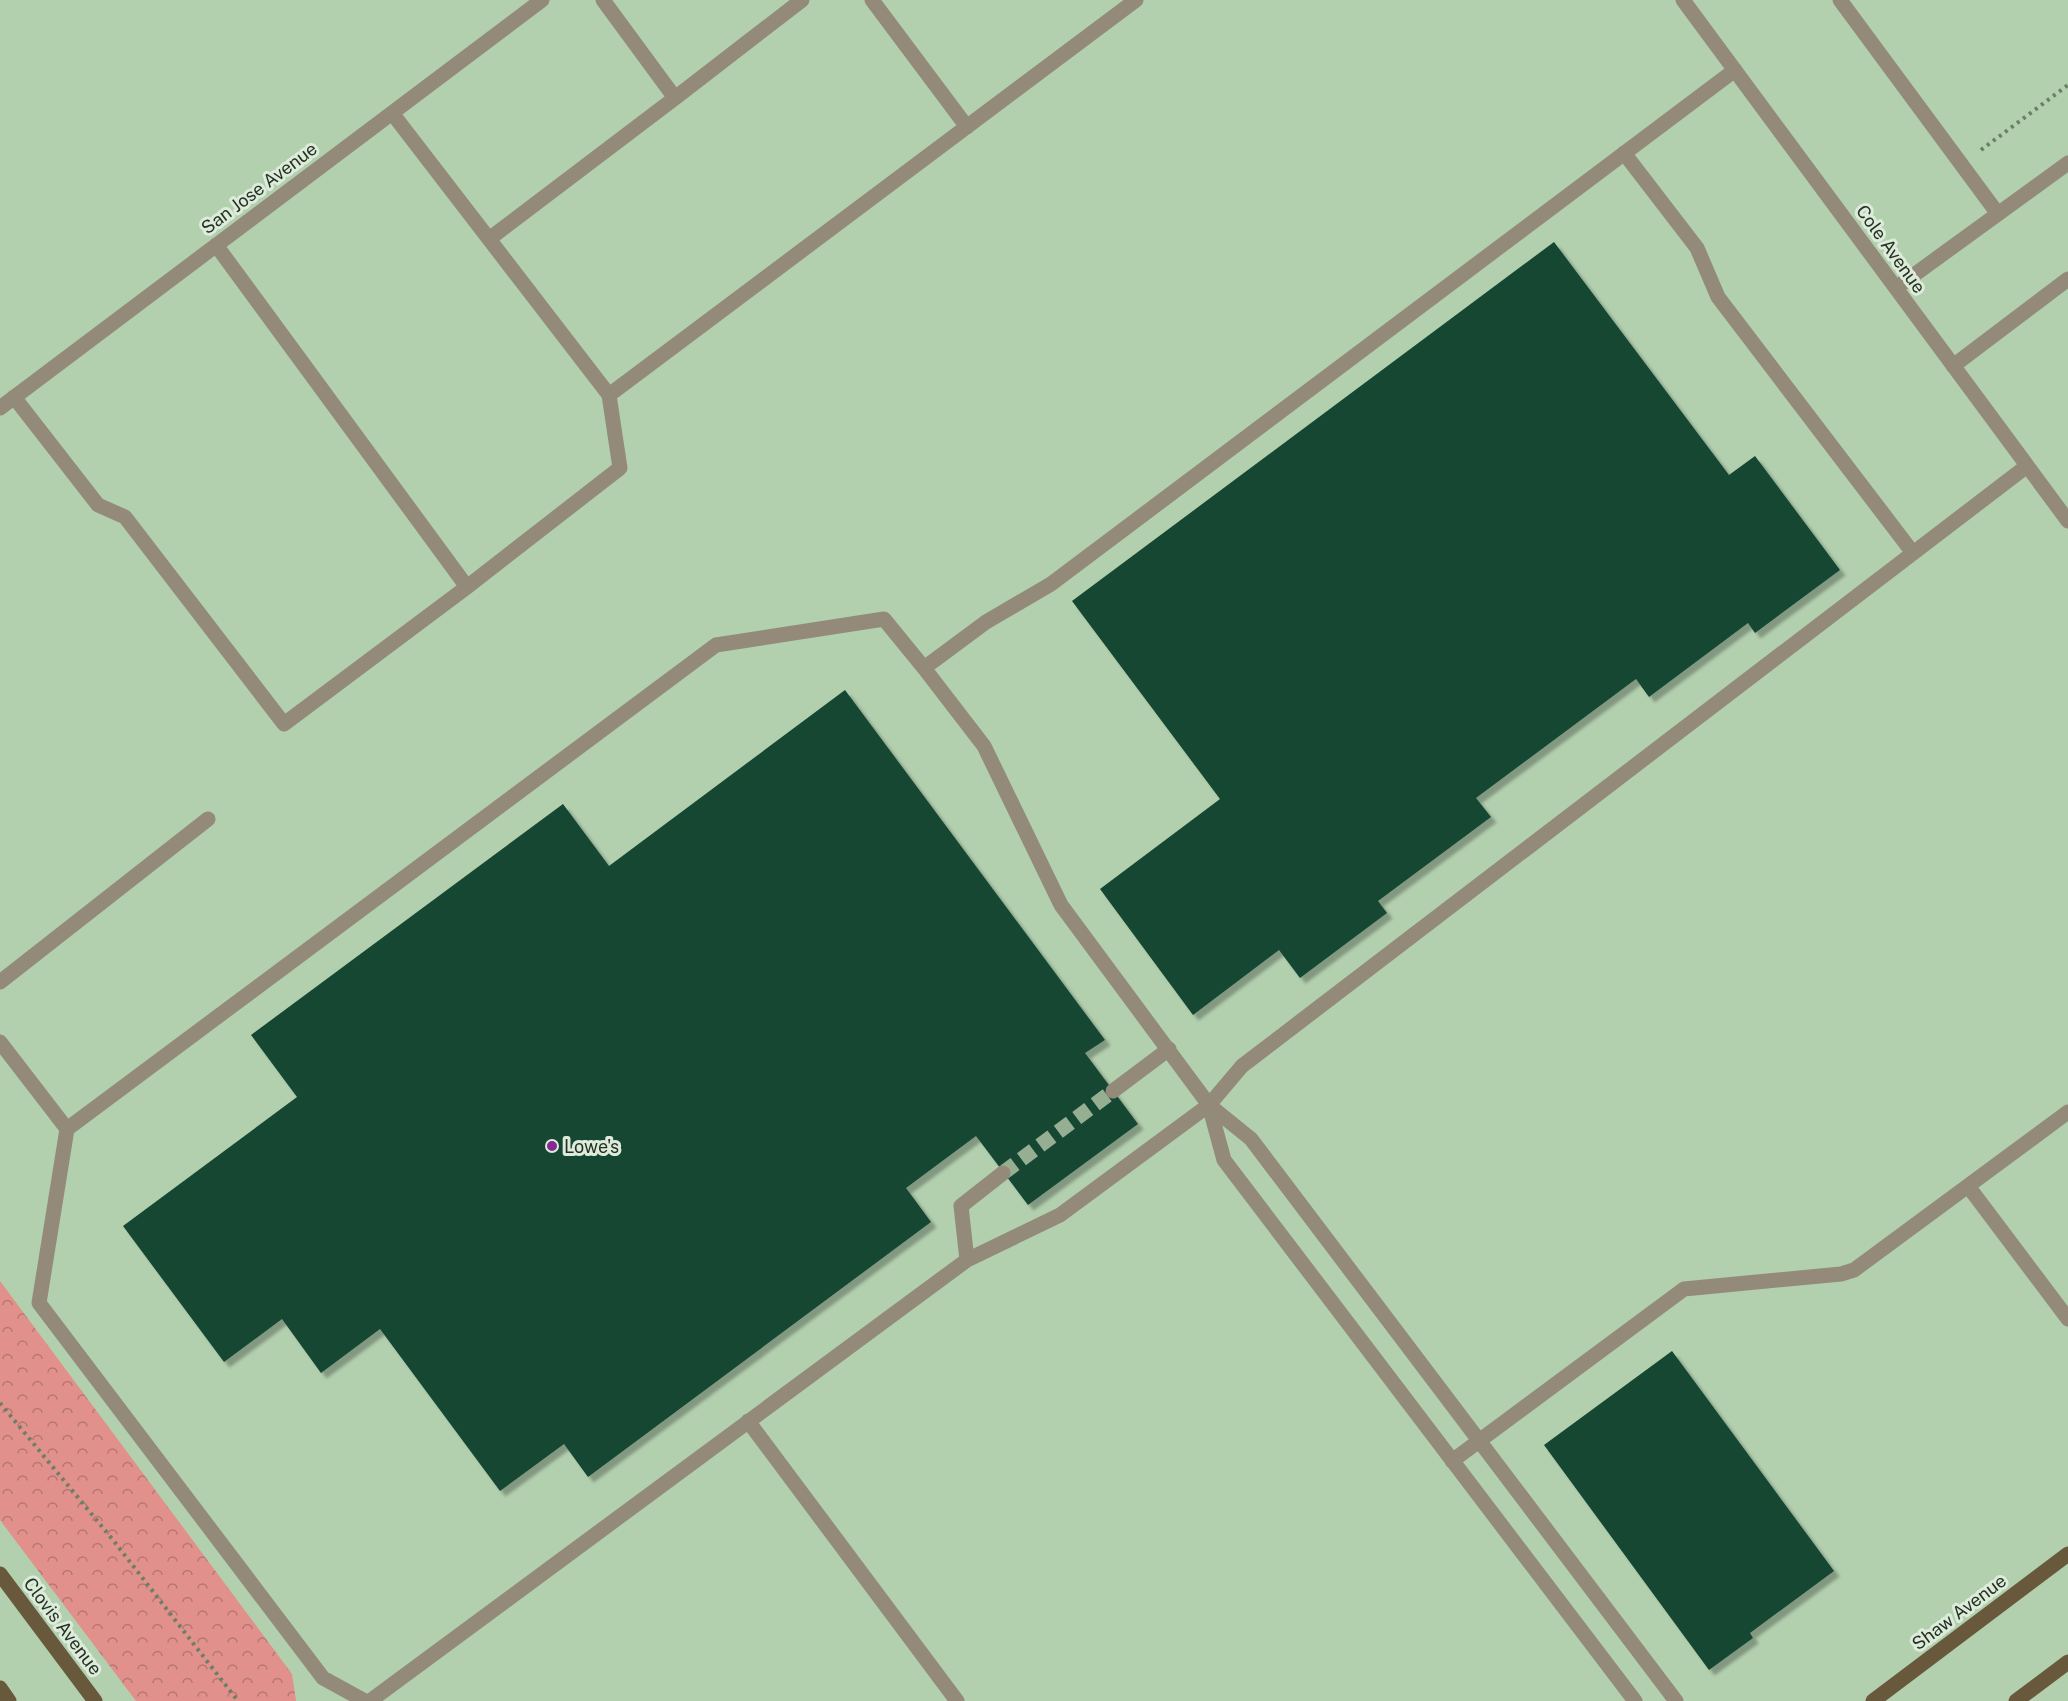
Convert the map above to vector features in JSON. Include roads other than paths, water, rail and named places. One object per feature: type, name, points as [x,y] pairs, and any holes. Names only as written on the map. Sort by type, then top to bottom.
[{"type":"main road","name":"Shaw Avenue","points":[[1873,1701],[2068,1554]]},
{"type":"main road","name":"Clovis Avenue","points":[[0,1574],[95,1701]]},
{"type":"main road","points":[[0,1587],[33,1618]]},
{"type":"main road","points":[[2016,1701],[2068,1662]]},
{"type":"main road","points":[[0,1688],[9,1701]]},
{"type":"street","name":"San Jose Avenue","points":[[0,408],[543,0]]},
{"type":"street","points":[[603,0],[675,98]]},
{"type":"street","points":[[489,239],[802,0]]},
{"type":"street","points":[[872,0],[966,127]]},
{"type":"street","name":"Cole Avenue","points":[[1683,0],[2068,521]]},
{"type":"street","points":[[1840,0],[1998,214]]},
{"type":"street","points":[[609,395],[1129,2]]},
{"type":"street","points":[[924,668],[986,622],[1051,584],[1735,70]]},
{"type":"street","points":[[14,397],[98,505],[125,517],[284,724],[620,468],[609,395],[392,113]]},
{"type":"street","points":[[1624,153],[1697,248],[1718,297],[1914,553]]},
{"type":"street","points":[[1896,288],[2068,163]]},
{"type":"street","points":[[216,246],[466,587]]},
{"type":"street","points":[[1953,366],[2068,279]]},
{"type":"street","points":[[370,1701],[967,1260],[1060,1215],[1209,1105],[1242,1066],[2027,466]]},
{"type":"street","points":[[365,1701],[323,1678],[39,1303],[67,1129],[716,645],[885,619],[984,746],[1061,905],[1209,1105],[1251,1139],[1677,1701]]},
{"type":"street","points":[[0,982],[208,819]]},
{"type":"street","points":[[0,1042],[67,1129]]},
{"type":"street","points":[[1113,1091],[1169,1049]]},
{"type":"street","points":[[1209,1105],[1224,1160],[1635,1701]]},
{"type":"street","points":[[1452,1461],[1684,1288],[1841,1274],[1854,1270],[2068,1112]]},
{"type":"street","points":[[967,1260],[962,1206],[1003,1173]]},
{"type":"street","points":[[1968,1185],[2068,1319]]},
{"type":"street","points":[[748,1421],[957,1701]]},
{"type":"tunnel","points":[[1003,1173],[1113,1091]]},
{"type":"place","name":"Lowe's","points":[[552,1146]]}]
